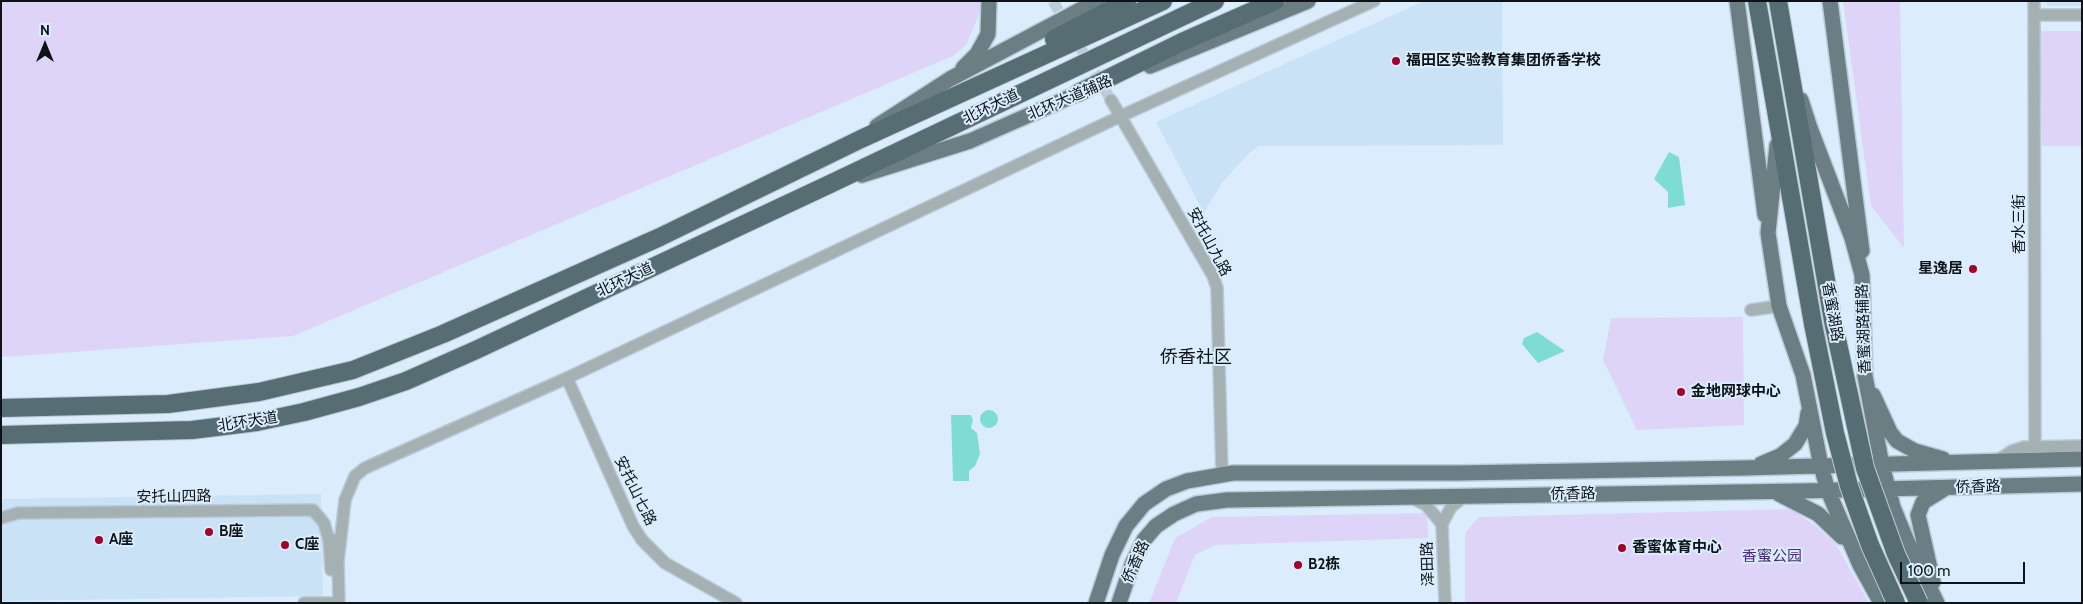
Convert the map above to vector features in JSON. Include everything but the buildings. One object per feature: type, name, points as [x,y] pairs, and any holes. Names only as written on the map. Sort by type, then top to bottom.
[{"type":"highway","points":[[952,88],[1046,43],[1127,1]]},
{"type":"highway","name":"北环大道","points":[[1,408],[168,404],[259,392],[353,370],[443,334],[660,237],[861,139],[952,88],[1163,1]]},
{"type":"highway","name":"北环大道","points":[[1,435],[192,430],[257,422],[304,412],[358,397],[406,380],[476,350],[1215,1]]},
{"type":"highway","points":[[1078,93],[1182,42],[1275,1]]},
{"type":"highway","name":"香蜜湖路","points":[[1780,5],[1833,321],[1864,468],[1896,554],[1919,603]]},
{"type":"highway","name":"香蜜湖路","points":[[1757,7],[1813,324],[1835,433],[1849,486],[1870,545],[1896,603]]},
{"type":"main road","points":[[952,88],[983,46],[989,24],[989,1]]},
{"type":"main road","points":[[952,88],[1097,1]]},
{"type":"main road","name":"北环大道辅路","points":[[830,184],[970,141],[1078,93],[1204,45],[1308,1]]},
{"type":"main road","points":[[1737,1],[1779,306],[1801,367],[1821,466],[1828,490],[1858,561]]},
{"type":"main road","points":[[1830,1],[1860,221],[1862,275]]},
{"type":"main road","name":"香蜜湖路辅路","points":[[1788,55],[1810,128],[1852,238],[1862,275],[1865,376],[1868,401],[1882,465],[1904,534],[1938,603]]},
{"type":"main road","points":[[1768,233],[1777,158],[1777,121]]},
{"type":"main road","points":[[1865,376],[1887,426],[1898,441],[1915,452],[1956,464]]},
{"type":"main road","points":[[1809,402],[1823,415],[1841,418],[1858,412],[1868,401]]},
{"type":"main road","points":[[1742,468],[1770,462],[1795,444],[1806,426],[1809,402]]},
{"type":"main road","name":"侨香路","points":[[1096,603],[1112,555],[1122,533],[1144,504],[1166,489],[1187,481],[1222,475],[1243,473],[1742,468],[1956,464],[2082,459]]},
{"type":"main road","points":[[1429,496],[1430,472]]},
{"type":"main road","points":[[1458,472],[1463,495]]},
{"type":"main road","name":"侨香路","points":[[1119,603],[1133,562],[1144,540],[1156,526],[1196,504],[1227,500],[1952,488],[2082,484]]},
{"type":"main road","points":[[1938,603],[1918,515],[1920,506],[1927,498],[1952,488]]},
{"type":"main road","points":[[1768,491],[1793,500],[1823,518],[1842,536],[1882,603]]},
{"type":"main road","points":[[1858,561],[1860,547],[1868,536],[1889,529],[1904,534]]},
{"type":"street","points":[[304,603],[332,603],[335,540],[345,500],[350,484],[355,476],[366,468],[567,378],[1121,116],[1374,1]]},
{"type":"street","name":"香水三街","points":[[2034,1],[2035,446]]},
{"type":"street","points":[[2034,15],[2082,15]]},
{"type":"street","name":"安托山九路","points":[[1111,100],[1213,276],[1217,288],[1222,475]]},
{"type":"street","points":[[1751,310],[1779,306]]},
{"type":"street","name":"安托山七路","points":[[567,378],[630,518],[642,540],[665,564],[736,603]]},
{"type":"street","name":"侨香路","points":[[1995,462],[2018,448],[2082,446]]},
{"type":"street","name":"泽田路","points":[[1445,603],[1442,524],[1451,507],[1463,495]]},
{"type":"street","name":"泽田路","points":[[1404,496],[1416,499],[1426,505],[1442,524]]},
{"type":"street","name":"安托山四路","points":[[1,518],[18,513],[313,510],[335,540]]},
{"type":"street","points":[[335,540],[339,603]]},
{"type":"shaded area","name":"福田区实验教育集团侨香学校","points":[[1424,1],[1502,1],[1503,145],[1259,146],[1249,153],[1221,184],[1204,213],[1156,122]]},
{"type":"shaded area","points":[[2047,1],[2082,1],[2082,6],[2047,6]]},
{"type":"shaded area","points":[[1669,152],[1679,157],[1685,205],[1668,208],[1668,192],[1654,179]]},
{"type":"shaded area","points":[[1537,332],[1565,351],[1538,363],[1522,344],[1524,338]]},
{"type":"shaded area","points":[[989,410],[995,413],[998,419],[995,425],[989,428],[983,425],[980,419],[983,413]]},
{"type":"shaded area","points":[[951,415],[971,415],[973,420],[971,428],[977,433],[980,454],[975,466],[969,471],[969,481],[953,481]]},
{"type":"shaded area","points":[[321,494],[323,596],[1,601],[1,499]]},
{"type":"green space","points":[[1,1],[980,1],[981,10],[966,45],[953,56],[293,336],[1,357]]},
{"type":"green space","points":[[1843,1],[1900,1],[1904,248],[1871,206]]},
{"type":"green space","points":[[2040,31],[2082,31],[2082,146],[2042,146]]},
{"type":"green space","name":"金地网球中心","points":[[1743,317],[1744,425],[1637,430],[1603,360],[1611,318]]},
{"type":"green space","name":"香蜜公园","points":[[1791,509],[1817,527],[1835,543],[1869,603],[1465,603],[1465,533],[1479,517]]},
{"type":"green space","points":[[1427,513],[1428,538],[1215,545],[1195,555],[1176,603],[1149,603],[1175,538],[1212,517]]},
{"type":"tunnel","points":[[1053,1],[1111,100]]},
{"type":"place","name":"福田区实验教育集团侨香学校","points":[[1396,61]]},
{"type":"place","name":"星逸居","points":[[1973,269]]},
{"type":"place","name":"金地网球中心","points":[[1681,392]]},
{"type":"place","name":"B座","points":[[209,532]]},
{"type":"place","name":"A座","points":[[99,540]]},
{"type":"place","name":"C座","points":[[285,545]]},
{"type":"place","name":"香蜜体育中心","points":[[1622,548]]},
{"type":"place","name":"B2栋","points":[[1298,565]]},
{"type":"district","name":"侨香社区","points":[[1196,358]]}]
